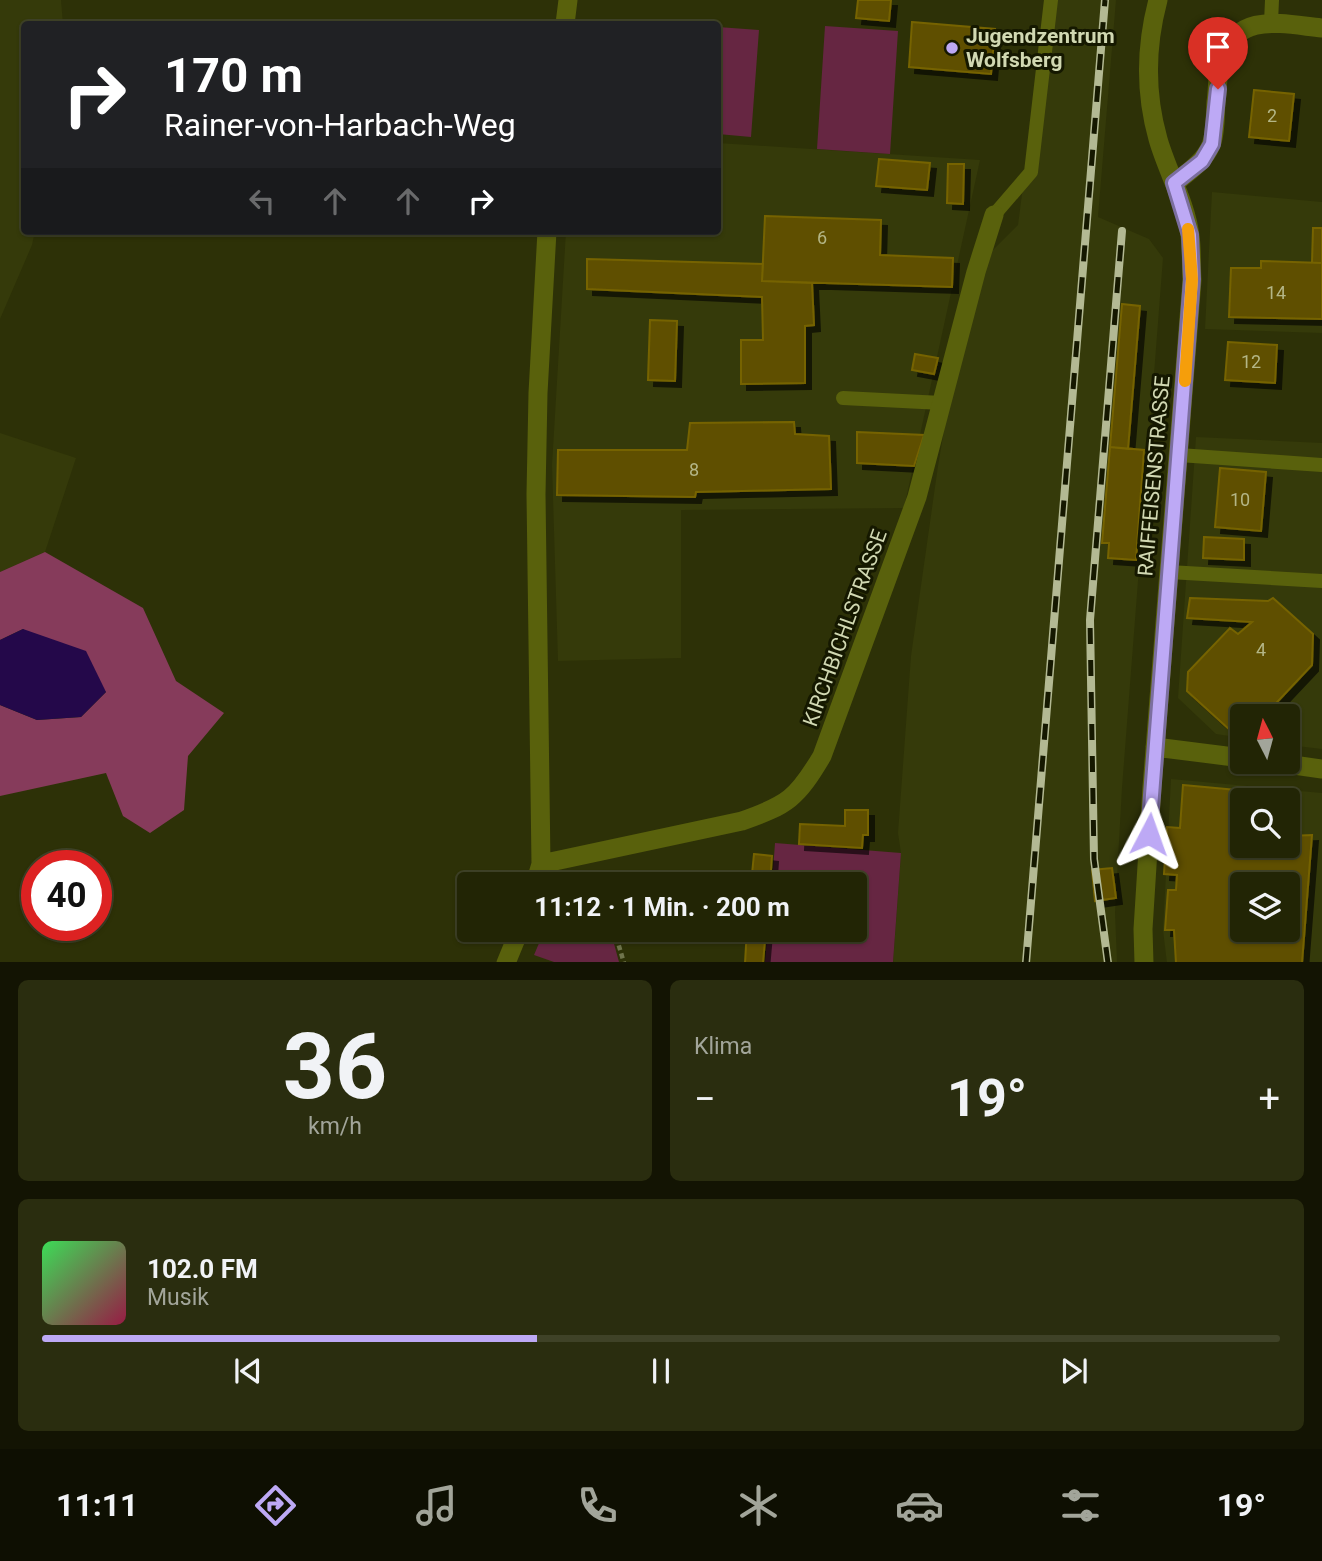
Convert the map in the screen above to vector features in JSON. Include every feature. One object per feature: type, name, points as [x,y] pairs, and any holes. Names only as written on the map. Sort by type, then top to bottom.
[{"type":"street","points":[[565,21],[568,0]]},
{"type":"street","name":"RAIFFEISENSTRASSE","points":[[1144,962],[1143,929],[1192,279],[1190,235],[1158,139],[1148,74],[1149,46],[1158,0]]},
{"type":"street","points":[[1174,183],[1202,161],[1212,144],[1221,61],[1230,40],[1239,31],[1270,23],[1322,27]]},
{"type":"street","name":"KIRCHBICHLSTRASSE","points":[[541,864],[742,821],[769,812],[787,802],[805,785],[822,756],[917,497],[976,272],[994,215]]},
{"type":"street","points":[[539,872],[541,864],[536,494],[538,393],[547,235]]},
{"type":"street","points":[[1156,747],[1230,756]]},
{"type":"street","points":[[1300,766],[1322,769]]},
{"type":"street","points":[[506,962],[514,942]]},
{"type":"lane","points":[[994,215],[1031,172],[1051,0]]},
{"type":"lane","points":[[1270,23],[1272,0]]},
{"type":"lane","points":[[843,398],[942,403]]},
{"type":"lane","points":[[1180,455],[1322,465]]},
{"type":"lane","points":[[1169,572],[1322,580]]},
{"type":"path","points":[[618,942],[624,962]]},
{"type":"shaded area","points":[[0,0],[61,0],[63,21],[21,21],[21,235],[34,235],[0,319]]},
{"type":"shaded area","points":[[1047,0],[1116,0],[1098,217],[1149,239],[1163,258],[1122,788],[1115,913],[1117,962],[893,962],[901,853],[898,833],[911,656],[949,401],[979,284],[993,250],[1018,225]]},
{"type":"shaded area","points":[[825,26],[898,31],[890,154],[817,149]]},
{"type":"shaded area","points":[[721,27],[759,30],[751,137],[721,134]]},
{"type":"shaded area","points":[[721,143],[980,160],[904,508],[681,510],[681,658],[558,661],[552,465],[566,235],[721,235]]},
{"type":"shaded area","points":[[1212,192],[1322,202],[1322,333],[1205,329]]},
{"type":"shaded area","points":[[0,433],[76,458],[45,552],[0,572]]},
{"type":"shaded area","points":[[1196,437],[1322,443],[1322,749],[1300,746],[1300,704],[1230,704],[1230,736],[1216,734],[1178,698]]},
{"type":"shaded area","points":[[45,552],[143,608],[176,681],[224,713],[188,756],[184,810],[150,833],[123,816],[106,773],[0,796],[0,705],[37,720],[81,717],[106,692],[23,629],[0,640],[0,572]]},
{"type":"shaded area","points":[[23,629],[86,651],[106,692],[81,717],[37,720],[0,705],[0,640]]},
{"type":"shaded area","points":[[1171,779],[1268,788],[1230,788],[1230,858],[1300,858],[1300,791],[1322,793],[1322,962],[1167,962],[1163,930]]},
{"type":"shaded area","points":[[775,843],[901,853],[893,962],[765,962],[767,942],[867,942],[867,872],[773,872]]},
{"type":"shaded area","points":[[540,942],[614,942],[619,962],[554,962],[534,955]]},
{"type":"building","points":[[858,0],[891,0],[889,21],[856,18]]},
{"type":"building","name":"Jugendzentrum Wolfsberg","points":[[912,22],[995,29],[991,74],[909,67]]},
{"type":"building","points":[[1254,90],[1294,94],[1289,141],[1249,137]]},
{"type":"building","points":[[879,159],[930,163],[927,190],[876,186]]},
{"type":"building","points":[[948,164],[964,164],[963,204],[947,203]]},
{"type":"building","points":[[765,216],[881,220],[880,255],[953,258],[952,287],[762,281]]},
{"type":"building","points":[[1313,228],[1322,228],[1322,263],[1312,263]]},
{"type":"building","points":[[587,259],[763,264],[762,281],[812,283],[814,325],[805,326],[805,383],[741,384],[741,340],[763,340],[762,297],[587,289]]},
{"type":"building","points":[[1261,261],[1322,263],[1322,319],[1229,317],[1231,268],[1261,268]]},
{"type":"building","points":[[1122,304],[1140,306],[1128,449],[1110,447]]},
{"type":"building","points":[[650,320],[677,321],[675,381],[648,380]]},
{"type":"building","points":[[1228,342],[1277,345],[1275,383],[1225,380]]},
{"type":"building","points":[[915,354],[938,358],[934,374],[912,370]]},
{"type":"building","points":[[794,422],[795,434],[829,436],[831,489],[696,492],[695,497],[557,495],[558,450],[687,450],[690,423]]},
{"type":"building","points":[[857,432],[924,435],[914,466],[857,463]]},
{"type":"building","points":[[1110,447],[1144,450],[1136,560],[1108,558],[1109,543],[1102,543]]},
{"type":"building","points":[[1220,468],[1266,472],[1261,531],[1215,527]]},
{"type":"building","points":[[1204,537],[1244,539],[1244,560],[1203,558]]},
{"type":"building","points":[[1190,598],[1268,601],[1273,598],[1313,634],[1312,665],[1275,704],[1230,704],[1230,730],[1187,691],[1188,672],[1230,628],[1238,634],[1252,622],[1187,618]]},
{"type":"building","points":[[1183,785],[1230,789],[1230,858],[1300,858],[1300,836],[1312,835],[1302,962],[1176,962],[1174,930],[1165,930],[1168,890],[1176,890],[1177,875],[1164,874],[1167,827],[1180,828]]},
{"type":"building","points":[[845,810],[868,810],[868,835],[863,835],[862,848],[799,844],[800,824],[845,826]]},
{"type":"building","points":[[754,854],[772,856],[771,872],[752,872]]},
{"type":"building","points":[[1112,868],[1116,898],[1095,901],[1092,870]]},
{"type":"building","points":[[746,942],[765,942],[763,962],[745,962]]},
{"type":"railway","points":[[1026,962],[1105,0]]},
{"type":"railway","points":[[1108,962],[1094,859],[1090,620],[1122,231]]},
{"type":"slow traffic","points":[[1185,381],[1192,279],[1188,229]]},
{"type":"place","name":"Jugendzentrum Wolfsberg","points":[[952,48]]},
{"type":"route","points":[[1149,834],[1192,279],[1190,235],[1174,183],[1202,161],[1212,144],[1218,89]]}]
